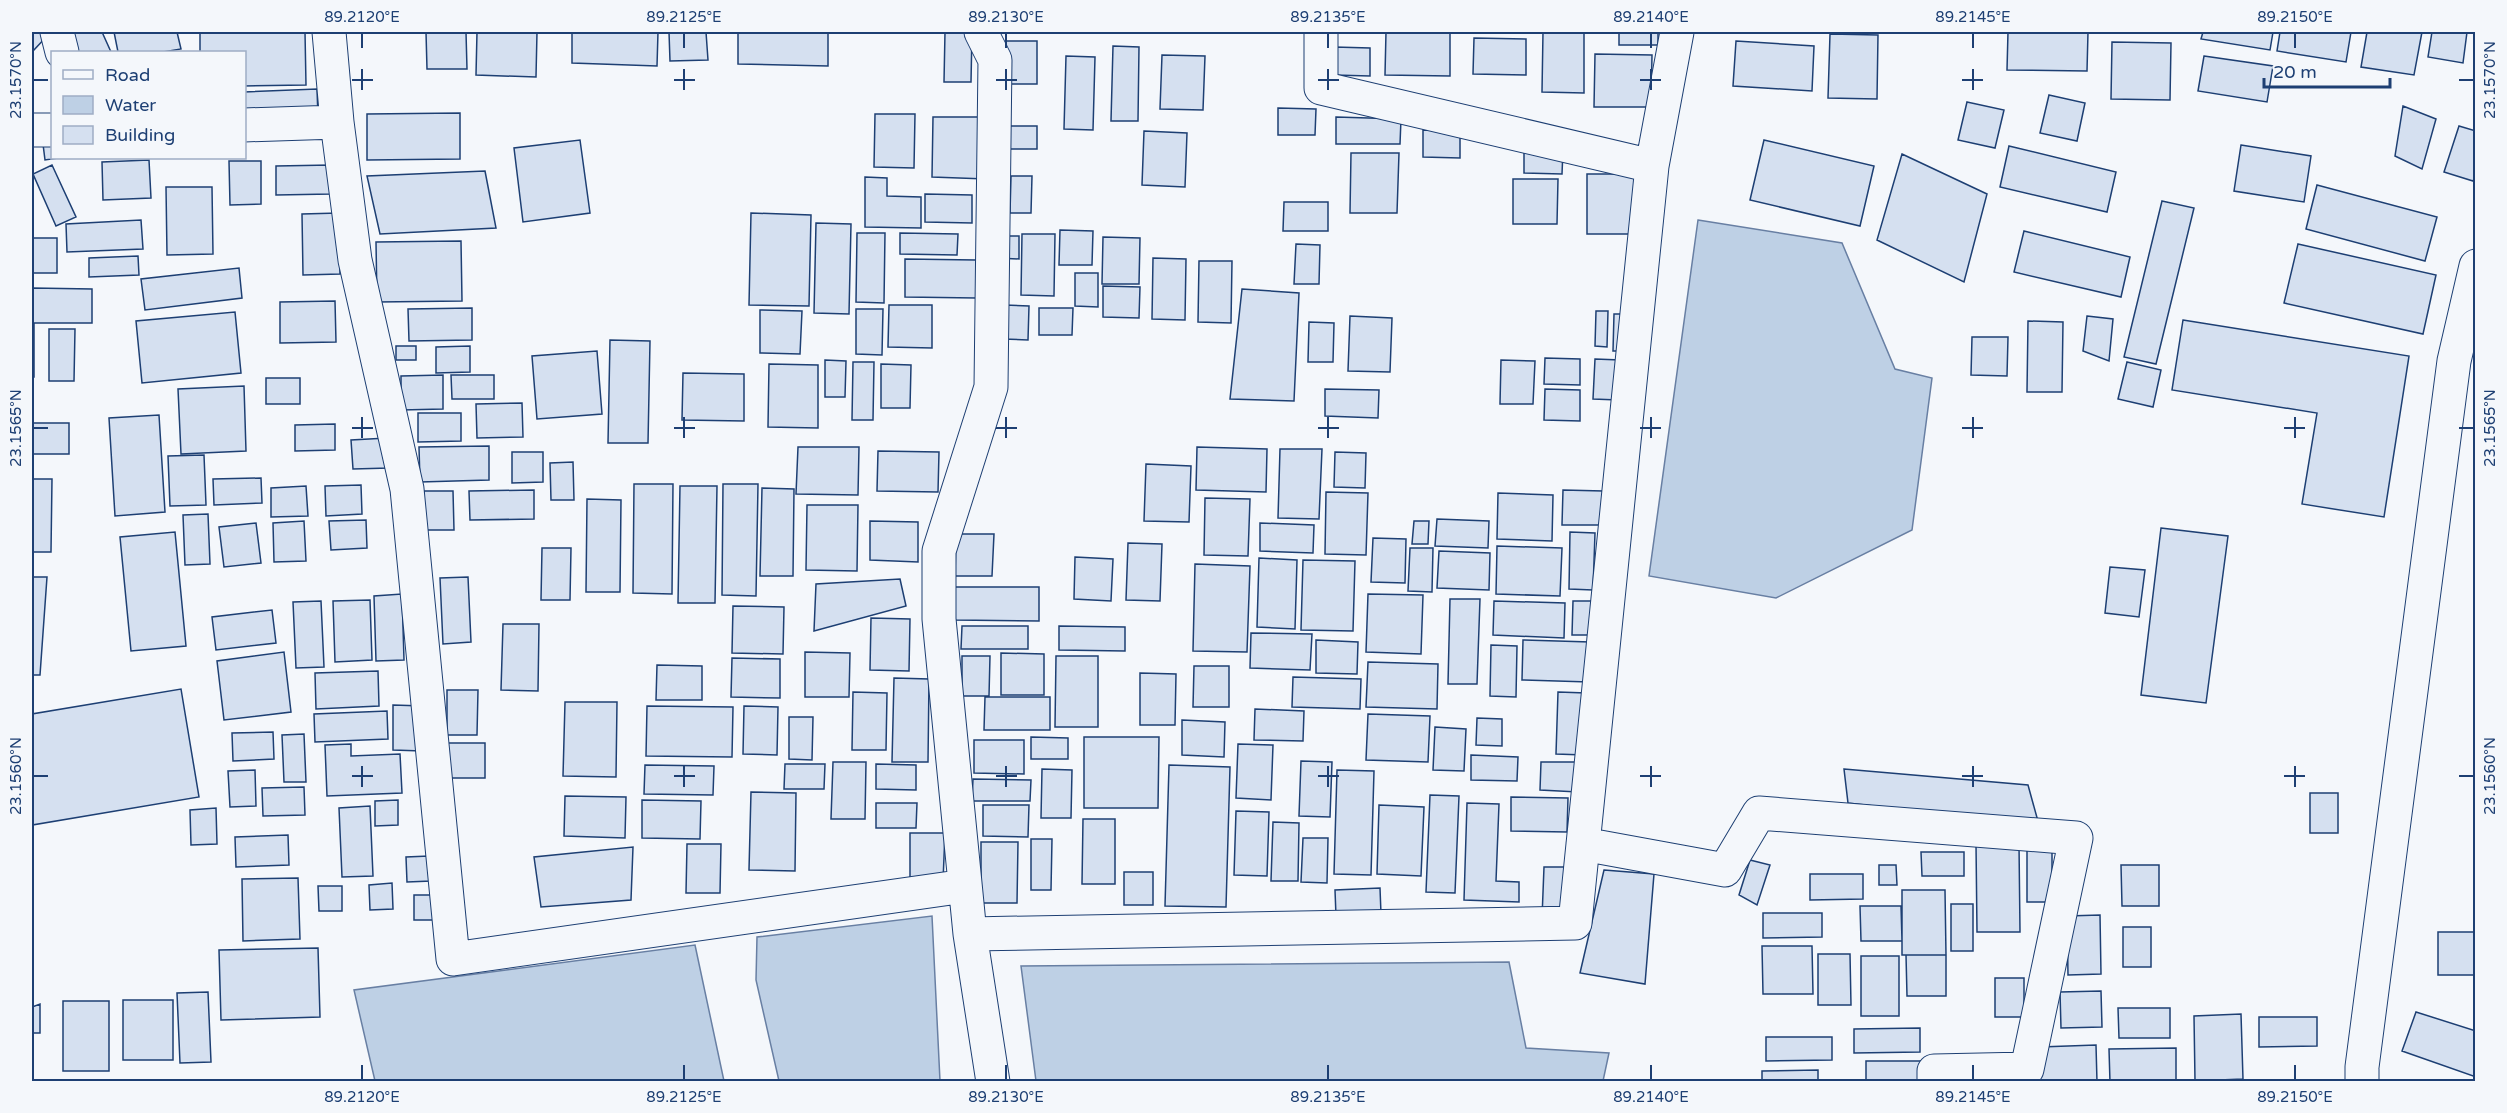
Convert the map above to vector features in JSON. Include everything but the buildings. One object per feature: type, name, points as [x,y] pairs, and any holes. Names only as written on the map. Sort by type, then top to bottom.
[{"type":"street","points":[[57,32],[63,51]]},
{"type":"street","points":[[329,32],[337,122],[355,260],[407,489],[453,959],[965,886]]},
{"type":"street","points":[[981,32],[996,60],[991,387],[939,550],[939,619],[970,934],[993,1082]]},
{"type":"street","points":[[1321,32],[1321,88],[1653,166]]},
{"type":"street","points":[[970,934],[1575,923],[1653,166],[1677,32]]},
{"type":"street","points":[[246,125],[337,122]]},
{"type":"street","points":[[32,130],[51,130]]},
{"type":"street","points":[[2362,1082],[2363,1056],[2452,373],[2475,266]]},
{"type":"street","points":[[1583,844],[1725,870],[1759,813],[2076,837],[2027,1070],[1934,1071],[1934,1082]]},
{"type":"water","points":[[1698,220],[1842,243],[1895,369],[1932,378],[1912,530],[1776,598],[1649,576]]},
{"type":"water","points":[[932,916],[940,1081],[779,1081],[756,980],[757,937]]},
{"type":"water","points":[[695,945],[724,1081],[375,1081],[354,990]]},
{"type":"water","points":[[1509,962],[1526,1048],[1609,1053],[1603,1081],[1036,1081],[1021,966]]}]
